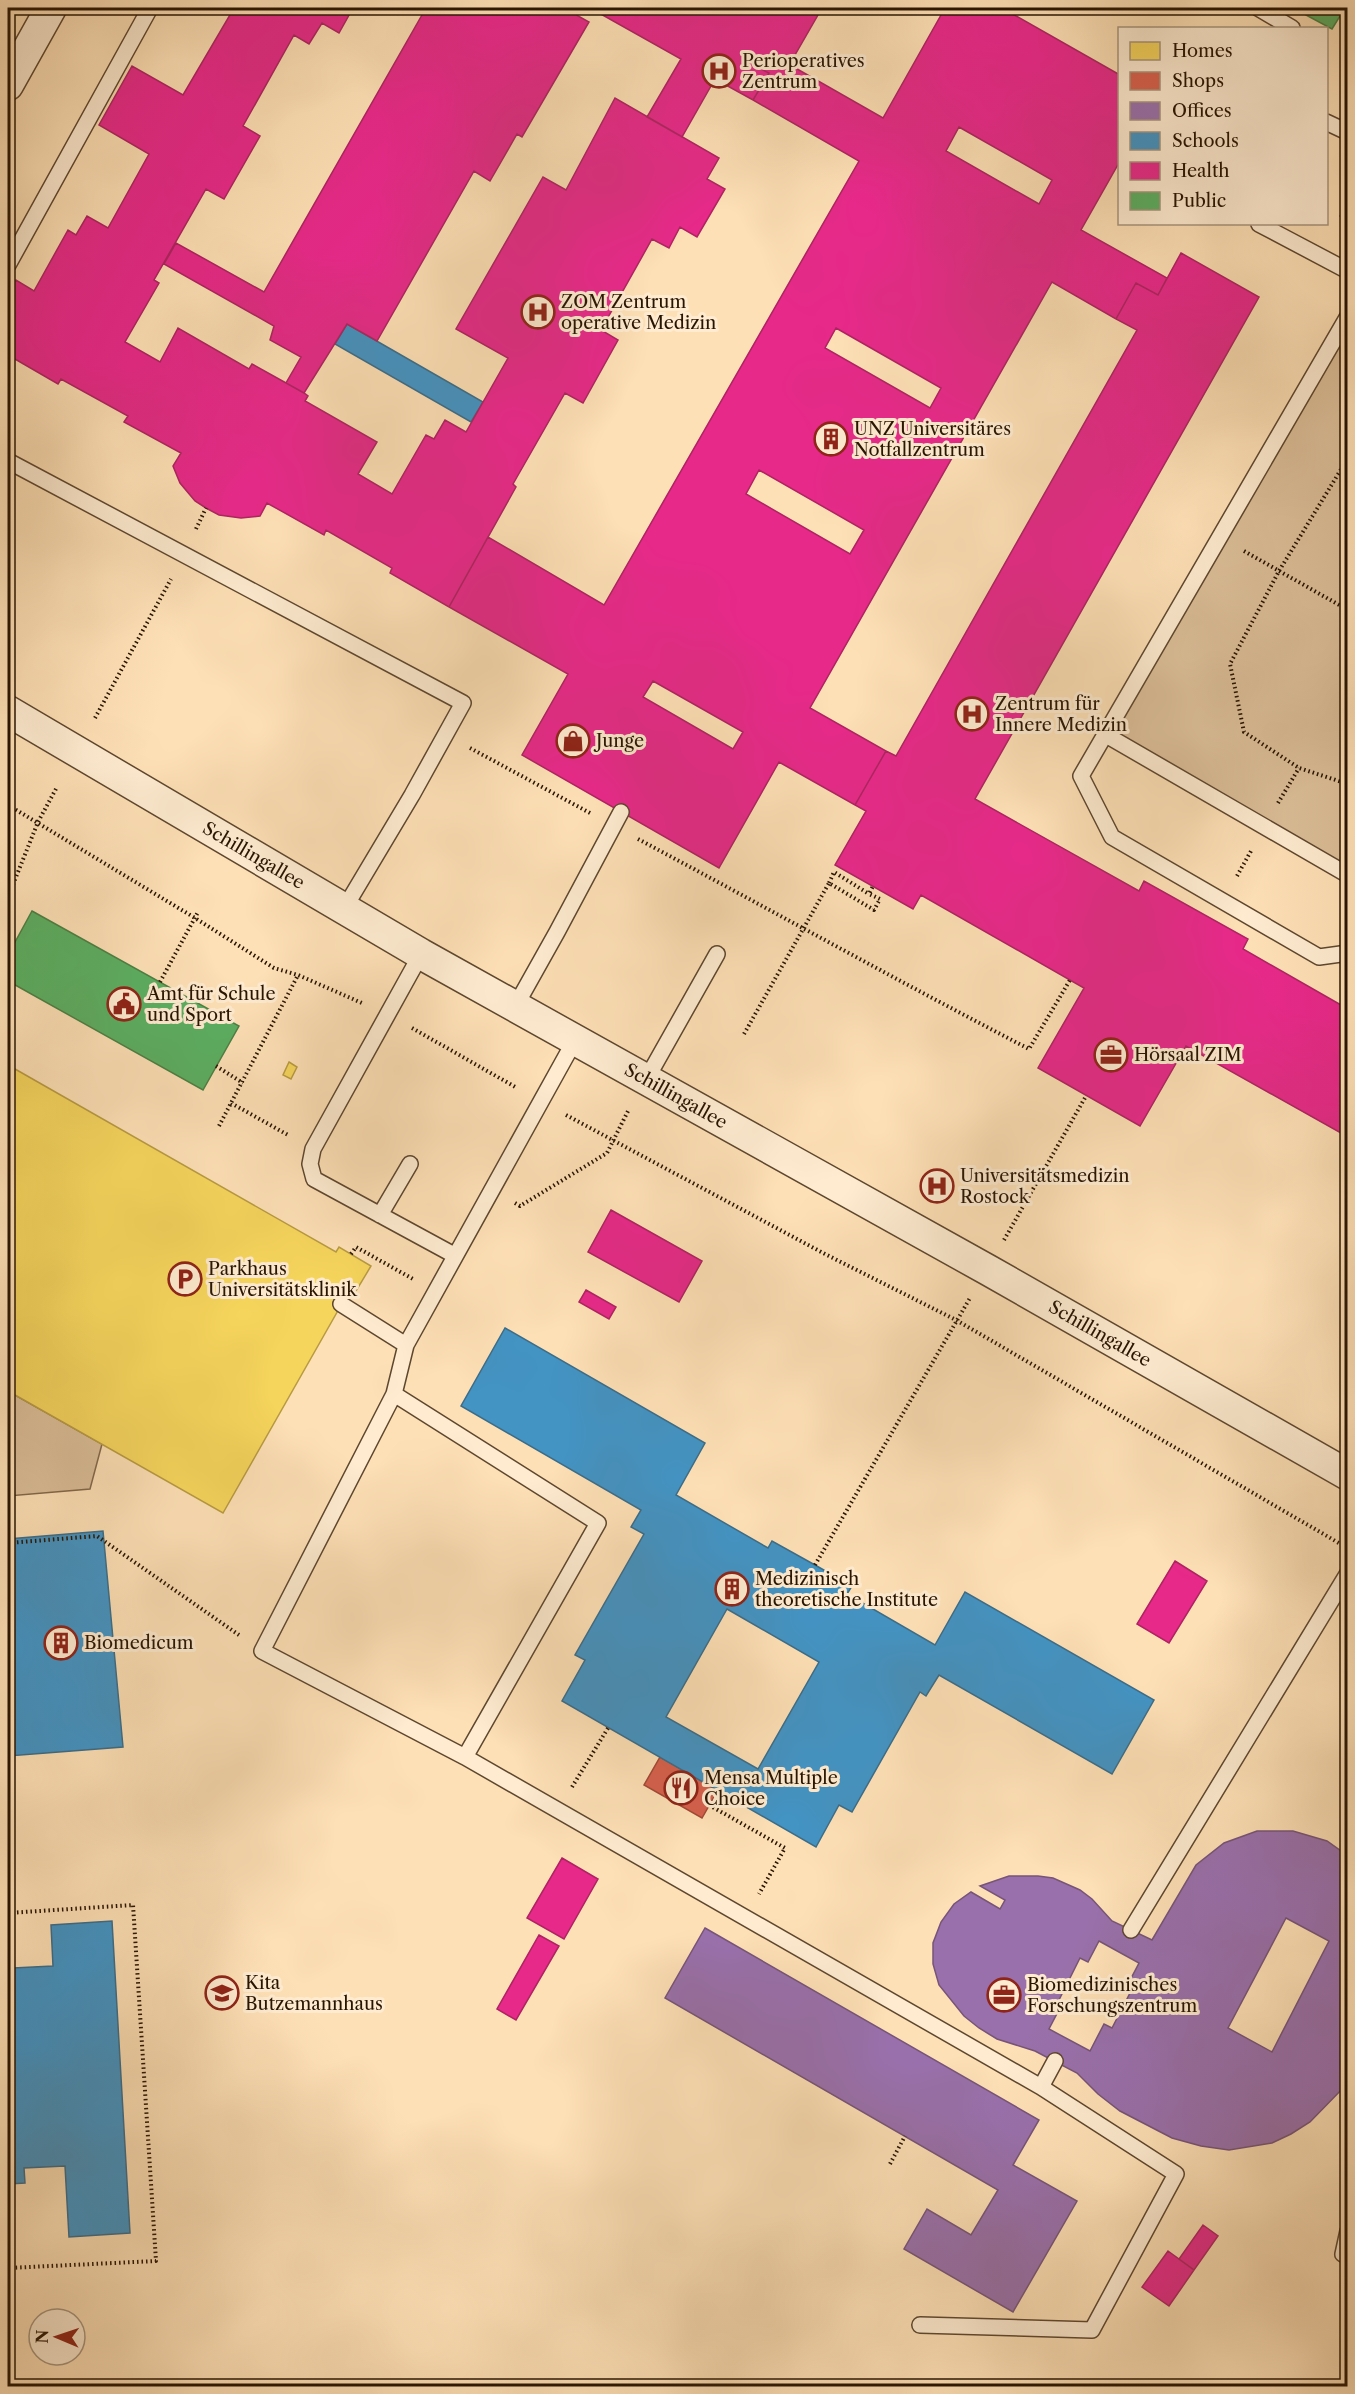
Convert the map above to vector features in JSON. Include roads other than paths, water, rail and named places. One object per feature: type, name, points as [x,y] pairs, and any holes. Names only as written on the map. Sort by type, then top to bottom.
[{"type":"street","points":[[10,73],[51,8]]},
{"type":"street","name":"Schillingallee","points":[[8,711],[421,954],[988,1270],[1347,1476]]},
{"type":"lane","points":[[8,265],[150,8]]},
{"type":"lane","points":[[1258,8],[1290,27]]},
{"type":"lane","points":[[1328,123],[1343,130]]},
{"type":"lane","points":[[1261,225],[1347,271]]},
{"type":"lane","points":[[1347,316],[1081,777],[1112,837],[1319,957],[1347,952]]},
{"type":"lane","points":[[8,448],[14,464],[463,703],[344,909]]},
{"type":"lane","points":[[1106,735],[1347,875]]},
{"type":"lane","points":[[515,1007],[558,932],[621,812]]},
{"type":"lane","points":[[421,954],[313,1149],[310,1164],[314,1179],[454,1255]]},
{"type":"lane","points":[[646,1080],[717,954]]},
{"type":"lane","points":[[575,1041],[490,1190],[406,1345],[394,1394],[262,1651],[465,1757],[1041,2087],[1176,2174],[1092,2330],[920,2325]]},
{"type":"lane","points":[[380,1215],[410,1164]]},
{"type":"lane","points":[[341,1304],[406,1345]]},
{"type":"lane","points":[[394,1394],[598,1523],[465,1757]]},
{"type":"lane","points":[[1131,1929],[1347,1573]]},
{"type":"lane","points":[[1041,2087],[1055,2061]]},
{"type":"lane","points":[[1347,2231],[1343,2254],[1347,2257]]},
{"type":"place","name":"Perioperatives Zentrum","points":[[719,71]]},
{"type":"place","name":"ZOM Zentrum operative Medizin","points":[[538,312]]},
{"type":"place","name":"UNZ Universitäres Notfallzentrum","points":[[831,439]]},
{"type":"place","name":"Zentrum für Innere Medizin","points":[[972,714]]},
{"type":"place","name":"Junge","points":[[573,741]]},
{"type":"place","name":"Amt für Schule und Sport","points":[[124,1004]]},
{"type":"place","name":"Hörsaal ZIM","points":[[1111,1055]]},
{"type":"place","name":"Universitätsmedizin Rostock","points":[[937,1186]]},
{"type":"place","name":"Parkhaus Universitätsklinik","points":[[185,1279]]},
{"type":"place","name":"Medizinisch theoretische Institute","points":[[732,1589]]},
{"type":"place","name":"Biomedicum","points":[[61,1643]]},
{"type":"place","name":"Mensa Multiple Choice","points":[[681,1788]]},
{"type":"place","name":"Kita Butzemannhaus","points":[[222,1993]]},
{"type":"place","name":"Biomedizinisches Forschungszentrum","points":[[1004,1995]]}]
